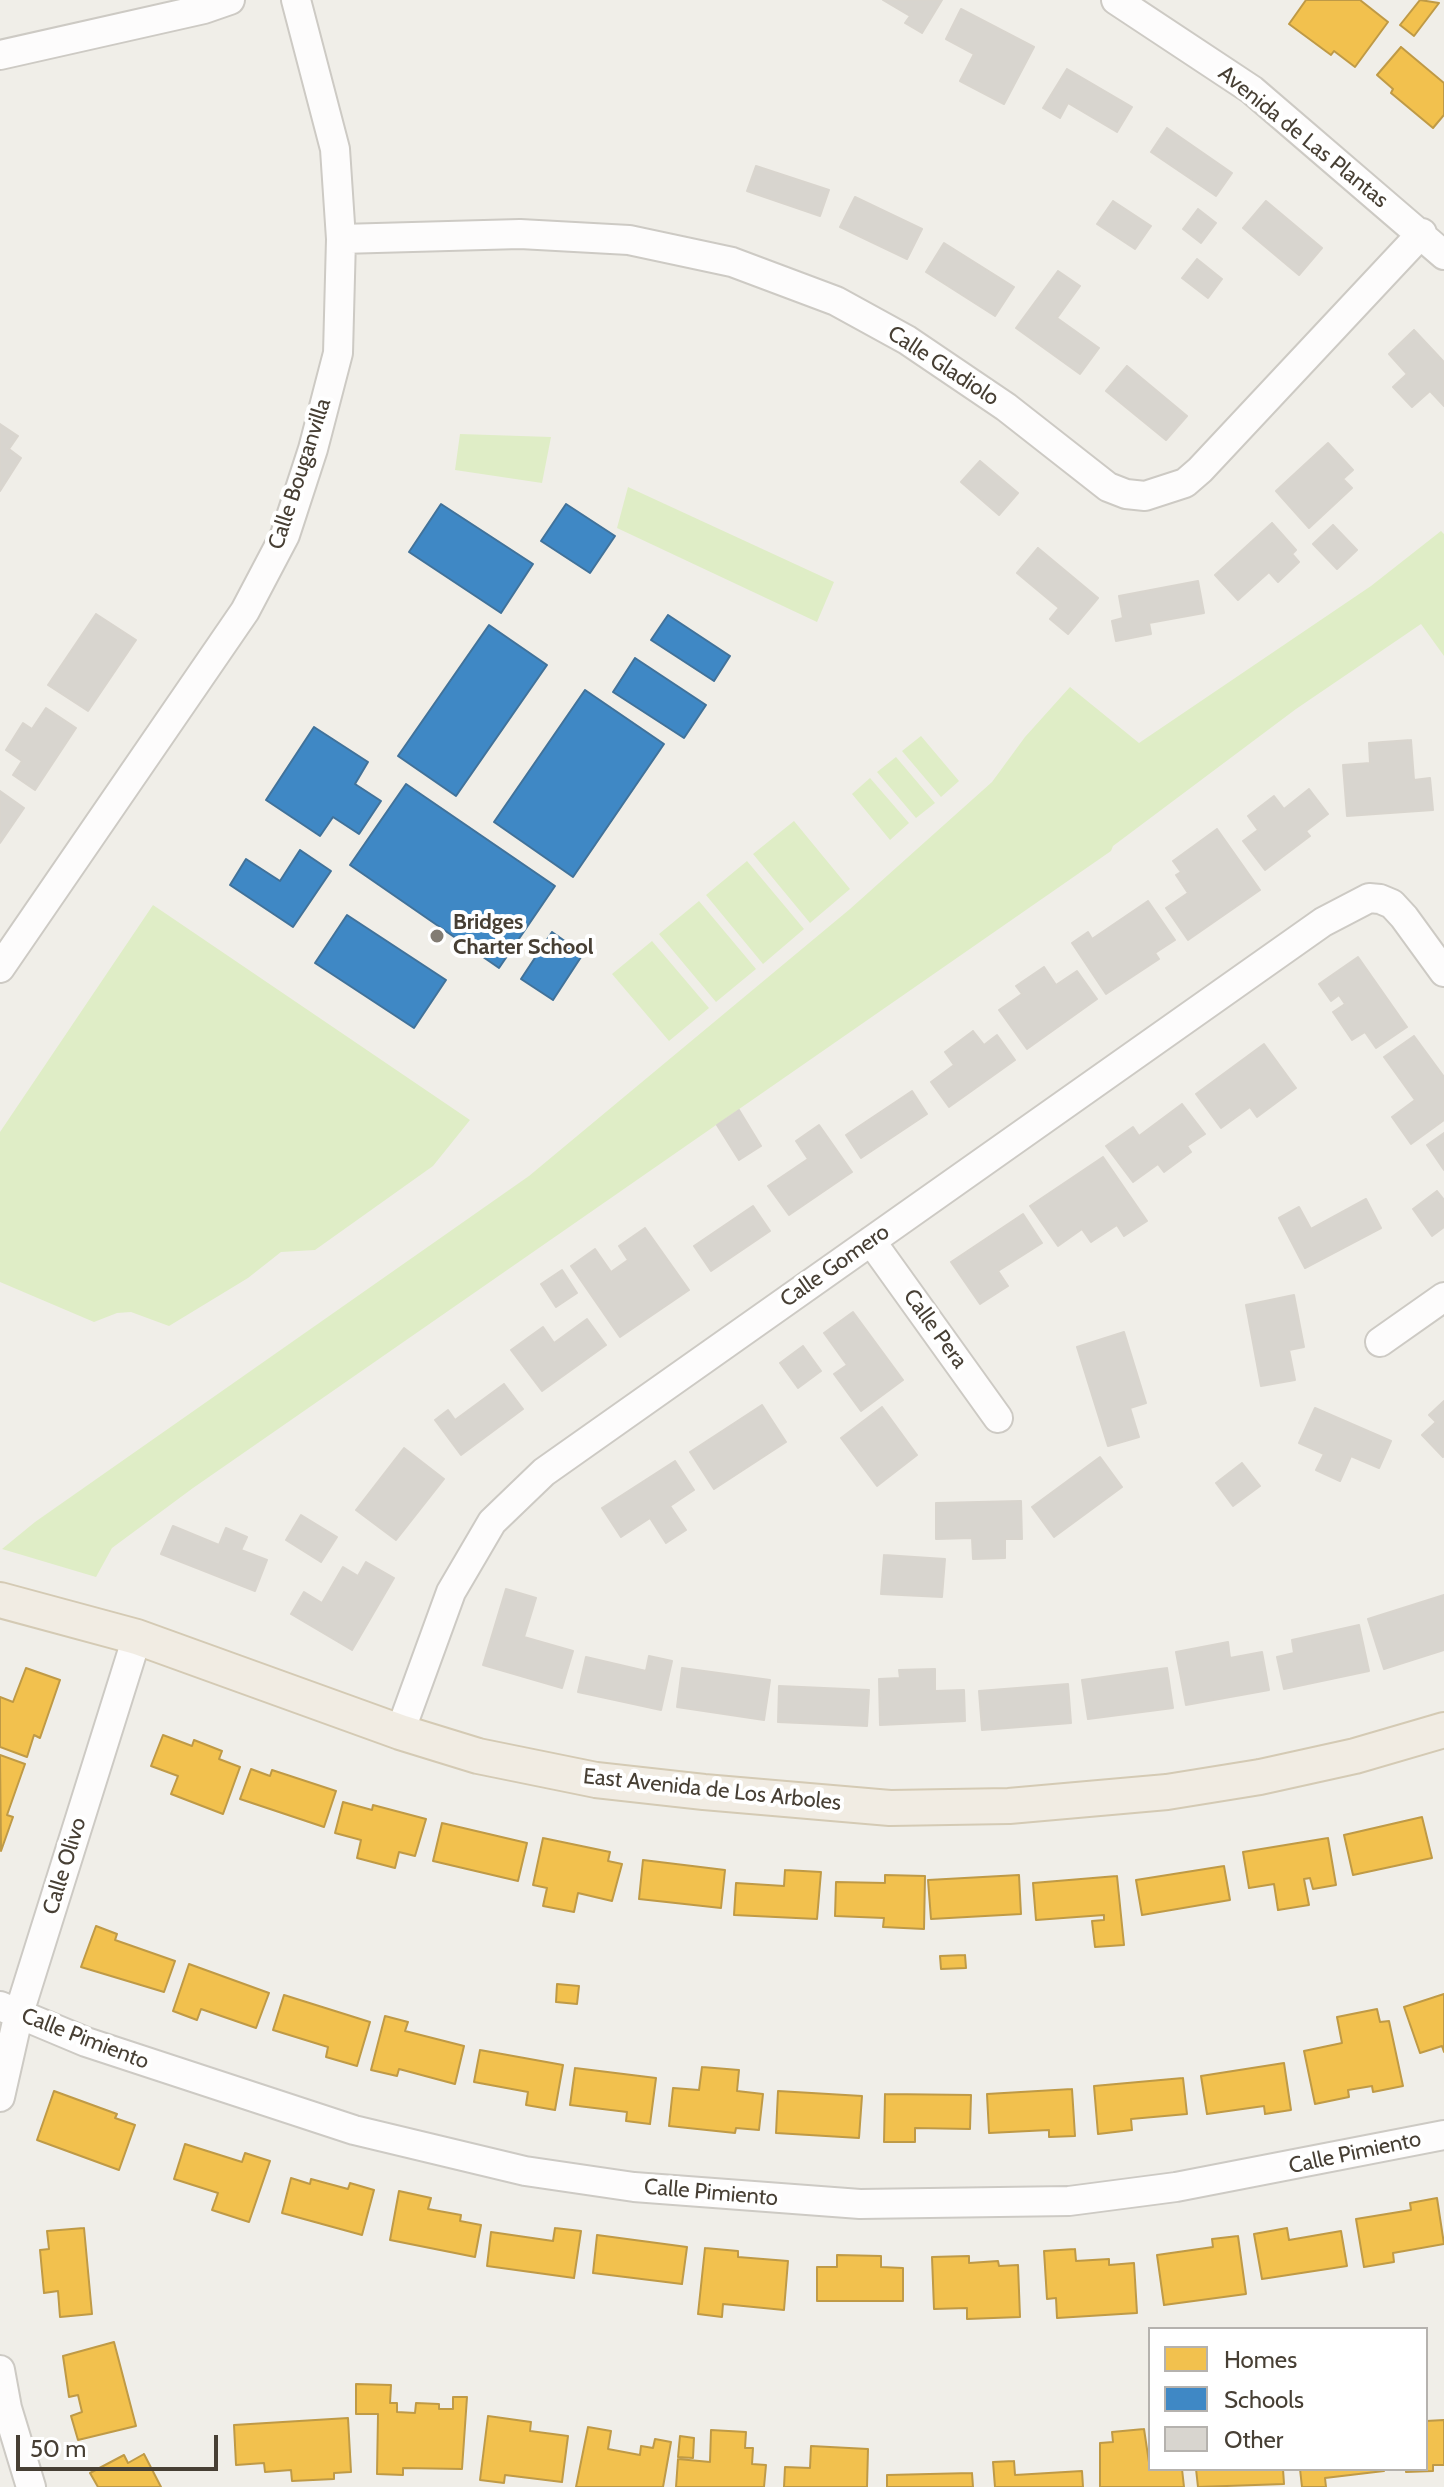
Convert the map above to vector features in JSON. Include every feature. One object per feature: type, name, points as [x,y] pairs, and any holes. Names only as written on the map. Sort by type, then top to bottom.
[{"type":"main road","name":"East Avenida de Los Arboles","points":[[0,1600],[137,1637],[400,1732],[478,1756],[596,1780],[890,1808],[1009,1806],[1167,1792],[1355,1756],[1444,1730]]},
{"type":"street","points":[[0,55],[230,0]]},
{"type":"street","name":"Calle Bouganvilla","points":[[0,968],[245,611],[285,535],[313,449],[338,353],[341,239],[335,149],[296,0]]},
{"type":"street","name":"Avenida de Las Plantas","points":[[1116,0],[1252,90],[1444,255]]},
{"type":"street","name":"Calle Gladiolo","points":[[341,239],[520,234],[629,240],[732,262],[836,301],[907,340],[1006,407],[1108,487],[1126,494],[1145,496],[1185,483],[1200,470],[1422,233]]},
{"type":"street","name":"Calle Gomero","points":[[400,1732],[451,1592],[492,1522],[544,1472],[1323,922],[1369,898],[1380,899],[1392,904],[1404,917],[1444,972]]},
{"type":"street","name":"Calle Pera","points":[[871,1241],[998,1418]]},
{"type":"street","points":[[1380,1342],[1444,1297]]},
{"type":"street","name":"Calle Olivo","points":[[0,2097],[10,2010],[137,1637]]},
{"type":"street","name":"Calle Pimiento","points":[[10,2010],[86,2042],[354,2130],[525,2171],[634,2187],[860,2204],[938,2206],[1069,2201],[1206,2182],[1444,2135]]},
{"type":"street","points":[[0,2370],[3,2408],[31,2487]]},
{"type":"green space","points":[[460,434],[551,437],[542,483],[455,470]]},
{"type":"green space","points":[[628,487],[834,582],[817,622],[617,528]]},
{"type":"green space","points":[[1441,531],[1444,534],[1444,656],[1421,624],[1296,709],[1113,846],[1111,851],[193,1488],[112,1548],[96,1577],[2,1549],[35,1522],[529,1176],[850,909],[992,782],[1025,737],[1070,687],[1139,743],[1371,586]]},
{"type":"green space","points":[[921,736],[959,781],[941,797],[902,751]]},
{"type":"green space","points":[[896,757],[935,803],[916,818],[877,772]]},
{"type":"green space","points":[[870,778],[909,823],[890,840],[852,794]]},
{"type":"green space","points":[[794,821],[850,889],[810,923],[753,854]]},
{"type":"green space","points":[[747,861],[804,929],[763,964],[706,895]]},
{"type":"green space","points":[[699,901],[756,969],[716,1002],[659,934]]},
{"type":"green space","points":[[153,905],[470,1120],[433,1166],[315,1250],[281,1252],[248,1278],[169,1326],[131,1312],[117,1313],[94,1322],[0,1282],[0,1132]]},
{"type":"green space","points":[[652,941],[709,1008],[669,1041],[612,974]]},
{"type":"building: Homes","points":[[1306,0],[1360,0],[1388,22],[1355,67],[1334,51],[1331,55],[1289,24]]},
{"type":"building: Homes","points":[[1420,0],[1439,3],[1414,36],[1400,25]]},
{"type":"building: Homes","points":[[1401,47],[1444,83],[1444,115],[1433,128],[1391,93],[1393,89],[1377,75]]},
{"type":"building: Homes","points":[[26,1668],[60,1680],[40,1738],[34,1735],[27,1757],[0,1747],[0,1697],[13,1702]]},
{"type":"building: Homes","points":[[163,1735],[192,1746],[194,1740],[222,1751],[219,1759],[240,1767],[223,1814],[171,1794],[178,1776],[151,1766]]},
{"type":"building: Homes","points":[[0,1755],[25,1764],[7,1815],[13,1817],[1,1851]]},
{"type":"building: Homes","points":[[251,1769],[270,1776],[272,1770],[336,1791],[324,1827],[240,1799]]},
{"type":"building: Homes","points":[[343,1802],[372,1810],[373,1805],[426,1819],[415,1856],[399,1852],[395,1868],[357,1858],[361,1840],[335,1833]]},
{"type":"building: Homes","points":[[1422,1817],[1432,1858],[1353,1875],[1344,1835]]},
{"type":"building: Homes","points":[[442,1823],[527,1843],[518,1881],[433,1861]]},
{"type":"building: Homes","points":[[543,1838],[610,1852],[608,1861],[622,1864],[612,1901],[578,1893],[574,1912],[543,1906],[547,1888],[533,1885]]},
{"type":"building: Homes","points":[[1328,1838],[1336,1885],[1313,1889],[1310,1878],[1304,1879],[1309,1905],[1278,1910],[1274,1884],[1249,1888],[1243,1852]]},
{"type":"building: Homes","points":[[643,1860],[725,1870],[721,1908],[639,1899]]},
{"type":"building: Homes","points":[[1224,1866],[1230,1900],[1142,1915],[1136,1880]]},
{"type":"building: Homes","points":[[785,1870],[821,1872],[817,1919],[734,1915],[736,1883],[784,1886]]},
{"type":"building: Homes","points":[[885,1875],[925,1876],[924,1929],[883,1927],[884,1918],[835,1916],[836,1882],[885,1883]]},
{"type":"building: Homes","points":[[1019,1875],[1021,1914],[931,1919],[928,1880]]},
{"type":"building: Homes","points":[[1117,1876],[1124,1945],[1095,1947],[1092,1921],[1104,1920],[1104,1915],[1036,1920],[1033,1883]]},
{"type":"building: Homes","points":[[96,1926],[117,1934],[115,1940],[175,1961],[164,1992],[81,1967]]},
{"type":"building: Homes","points":[[965,1955],[966,1968],[941,1969],[940,1956]]},
{"type":"building: Homes","points":[[189,1964],[269,1993],[256,2028],[201,2009],[197,2020],[173,2011]]},
{"type":"building: Homes","points":[[557,1984],[579,1986],[577,2004],[556,2002]]},
{"type":"building: Homes","points":[[1444,1994],[1444,2052],[1442,2046],[1420,2053],[1404,2007]]},
{"type":"building: Homes","points":[[284,1995],[370,2022],[357,2066],[326,2057],[328,2047],[273,2030]]},
{"type":"building: Homes","points":[[1377,2009],[1380,2022],[1389,2021],[1403,2086],[1373,2092],[1372,2086],[1348,2090],[1349,2097],[1315,2104],[1304,2051],[1342,2043],[1337,2017]]},
{"type":"building: Homes","points":[[385,2016],[408,2022],[405,2031],[464,2046],[455,2084],[399,2069],[397,2076],[371,2070]]},
{"type":"building: Homes","points":[[480,2050],[563,2065],[555,2110],[526,2105],[528,2092],[474,2082]]},
{"type":"building: Homes","points":[[1284,2063],[1291,2110],[1265,2114],[1264,2106],[1207,2114],[1201,2076]]},
{"type":"building: Homes","points":[[702,2067],[739,2070],[737,2091],[763,2094],[759,2130],[736,2128],[735,2133],[669,2126],[673,2088],[699,2090]]},
{"type":"building: Homes","points":[[575,2068],[656,2078],[650,2124],[626,2121],[627,2112],[570,2105]]},
{"type":"building: Homes","points":[[1183,2078],[1187,2114],[1131,2119],[1132,2130],[1098,2134],[1094,2086]]},
{"type":"building: Homes","points":[[1072,2089],[1075,2136],[1049,2137],[1049,2130],[989,2133],[987,2094]]},
{"type":"building: Homes","points":[[54,2091],[117,2114],[115,2118],[135,2125],[119,2170],[37,2140]]},
{"type":"building: Homes","points":[[778,2091],[862,2096],[859,2138],[776,2133]]},
{"type":"building: Homes","points":[[885,2094],[971,2095],[970,2129],[915,2128],[915,2142],[884,2142]]},
{"type":"building: Homes","points":[[185,2144],[242,2162],[245,2153],[270,2161],[249,2222],[212,2210],[218,2193],[174,2179]]},
{"type":"building: Homes","points":[[291,2178],[310,2184],[311,2179],[348,2189],[350,2183],[374,2190],[362,2235],[282,2213]]},
{"type":"building: Homes","points":[[399,2191],[431,2198],[428,2209],[461,2215],[460,2221],[481,2225],[475,2257],[390,2240]]},
{"type":"building: Homes","points":[[1437,2198],[1444,2244],[1393,2253],[1394,2262],[1364,2267],[1356,2219],[1411,2210],[1410,2203]]},
{"type":"building: Homes","points":[[84,2228],[92,2314],[60,2317],[58,2291],[44,2293],[40,2250],[49,2249],[47,2231]]},
{"type":"building: Homes","points":[[555,2228],[581,2231],[574,2278],[487,2266],[491,2232],[553,2241]]},
{"type":"building: Homes","points":[[1287,2228],[1289,2240],[1341,2231],[1347,2266],[1262,2279],[1254,2234]]},
{"type":"building: Homes","points":[[597,2235],[687,2247],[682,2284],[593,2273]]},
{"type":"building: Homes","points":[[1238,2236],[1246,2294],[1164,2305],[1157,2255],[1213,2247],[1212,2239]]},
{"type":"building: Homes","points":[[705,2248],[738,2251],[738,2257],[788,2261],[784,2310],[723,2304],[722,2317],[698,2314]]},
{"type":"building: Homes","points":[[1075,2249],[1076,2261],[1109,2259],[1109,2265],[1134,2263],[1137,2313],[1057,2318],[1056,2298],[1047,2299],[1044,2251]]},
{"type":"building: Homes","points":[[837,2255],[881,2256],[881,2267],[903,2268],[903,2301],[817,2301],[817,2267],[837,2267]]},
{"type":"building: Homes","points":[[969,2256],[969,2263],[998,2261],[999,2266],[1018,2265],[1020,2317],[967,2319],[967,2308],[934,2309],[932,2257]]},
{"type":"building: Homes","points":[[114,2342],[136,2426],[78,2440],[71,2416],[82,2412],[78,2395],[69,2397],[63,2356]]},
{"type":"building: Homes","points":[[356,2384],[391,2385],[390,2403],[397,2403],[397,2412],[415,2413],[416,2403],[439,2404],[439,2409],[453,2409],[453,2397],[467,2397],[462,2469],[403,2468],[403,2475],[377,2474],[378,2414],[356,2414]]},
{"type":"building: Homes","points":[[488,2416],[531,2422],[530,2431],[568,2436],[562,2482],[505,2475],[504,2483],[480,2480]]},
{"type":"building: Homes","points":[[348,2418],[351,2472],[334,2473],[334,2479],[292,2481],[291,2470],[265,2472],[264,2463],[236,2465],[234,2425]]},
{"type":"building: Homes","points":[[1444,2420],[1444,2465],[1433,2465],[1433,2471],[1406,2472],[1428,2471],[1428,2421]]},
{"type":"building: Homes","points":[[588,2427],[611,2431],[608,2449],[640,2455],[641,2446],[653,2448],[655,2439],[671,2442],[663,2487],[576,2487]]},
{"type":"building: Homes","points":[[1144,2429],[1148,2471],[1182,2471],[1184,2487],[1100,2487],[1100,2443],[1113,2442],[1112,2432]]},
{"type":"building: Homes","points":[[711,2430],[746,2432],[745,2448],[753,2448],[752,2464],[766,2465],[764,2487],[676,2487],[678,2459],[710,2462]]},
{"type":"building: Homes","points":[[680,2436],[694,2438],[693,2458],[678,2457]]},
{"type":"building: Homes","points":[[811,2446],[868,2449],[867,2487],[784,2487],[785,2467],[810,2468]]},
{"type":"building: Homes","points":[[144,2454],[161,2487],[98,2487],[90,2473],[124,2455],[128,2463]]},
{"type":"building: Homes","points":[[1014,2461],[1015,2475],[1082,2471],[1083,2487],[995,2487],[993,2462]]},
{"type":"building: Homes","points":[[1196,2471],[1283,2471],[1284,2484],[1198,2487]]},
{"type":"building: Homes","points":[[1300,2471],[1384,2471],[1325,2478],[1326,2487],[1302,2487]]},
{"type":"building: Homes","points":[[972,2473],[973,2487],[887,2487],[887,2475]]},
{"type":"building: Schools","points":[[441,504],[533,564],[501,613],[409,552]]},
{"type":"building: Schools","points":[[566,504],[615,536],[590,573],[541,541]]},
{"type":"building: Schools","points":[[668,615],[730,656],[714,681],[651,640]]},
{"type":"building: Schools","points":[[489,625],[547,665],[456,796],[398,756]]},
{"type":"building: Schools","points":[[635,658],[706,705],[684,738],[613,692]]},
{"type":"building: Schools","points":[[585,690],[664,744],[573,877],[494,822]]},
{"type":"building: Schools","points":[[314,727],[368,762],[355,784],[381,801],[359,834],[333,817],[320,836],[266,800]]},
{"type":"building: Schools","points":[[406,784],[555,886],[499,968],[350,865]]},
{"type":"building: Schools","points":[[300,850],[331,871],[293,927],[230,885],[246,859],[280,881]]},
{"type":"building: Schools","points":[[347,915],[446,980],[414,1028],[315,963]]},
{"type":"building: Schools","points":[[552,932],[583,954],[553,1000],[521,979]]},
{"type":"building: Other","points":[[883,0],[942,0],[922,33],[905,23],[910,16]]},
{"type":"building: Other","points":[[961,9],[1034,47],[1004,104],[960,81],[974,54],[946,39]]},
{"type":"building: Other","points":[[1067,69],[1132,107],[1117,132],[1068,103],[1060,118],[1043,108]]},
{"type":"building: Other","points":[[1167,128],[1232,173],[1216,196],[1151,152]]},
{"type":"building: Other","points":[[756,166],[829,190],[820,216],[747,191]]},
{"type":"building: Other","points":[[855,197],[922,229],[907,259],[840,227]]},
{"type":"building: Other","points":[[1113,201],[1151,226],[1135,249],[1097,224]]},
{"type":"building: Other","points":[[1266,201],[1322,248],[1299,275],[1243,228]]},
{"type":"building: Other","points":[[1198,209],[1216,223],[1201,243],[1183,229]]},
{"type":"building: Other","points":[[944,243],[1014,287],[995,316],[926,272]]},
{"type":"building: Other","points":[[1197,259],[1222,279],[1208,298],[1182,278]]},
{"type":"building: Other","points":[[1058,271],[1080,286],[1057,318],[1099,348],[1080,374],[1016,328]]},
{"type":"building: Other","points":[[1414,330],[1444,362],[1444,406],[1430,391],[1412,407],[1393,387],[1407,374],[1389,354]]},
{"type":"building: Other","points":[[1127,366],[1187,416],[1166,440],[1106,391]]},
{"type":"building: Other","points":[[0,424],[18,436],[9,449],[21,458],[0,491]]},
{"type":"building: Other","points":[[1328,443],[1353,470],[1343,479],[1352,488],[1309,528],[1276,491]]},
{"type":"building: Other","points":[[980,461],[1018,493],[999,515],[961,482]]},
{"type":"building: Other","points":[[1272,523],[1296,550],[1292,554],[1299,562],[1278,582],[1269,572],[1238,600],[1215,575]]},
{"type":"building: Other","points":[[1333,525],[1357,550],[1337,569],[1313,544]]},
{"type":"building: Other","points":[[1038,548],[1098,598],[1068,634],[1050,619],[1059,608],[1017,573]]},
{"type":"building: Other","points":[[1198,581],[1204,613],[1149,623],[1151,634],[1116,641],[1112,621],[1123,618],[1119,596]]},
{"type":"building: Other","points":[[96,614],[136,640],[88,711],[48,685]]},
{"type":"building: Other","points":[[46,708],[76,728],[35,790],[13,775],[22,761],[6,750],[23,723],[32,729]]},
{"type":"building: Other","points":[[1411,740],[1414,780],[1430,778],[1433,810],[1347,816],[1343,765],[1370,763],[1369,743]]},
{"type":"building: Other","points":[[1309,789],[1328,814],[1306,831],[1310,836],[1265,870],[1243,841],[1258,830],[1248,816],[1274,796],[1284,809]]},
{"type":"building: Other","points":[[0,791],[24,808],[0,843]]},
{"type":"building: Other","points":[[1217,829],[1260,890],[1188,940],[1166,908],[1188,893],[1176,875],[1181,872],[1173,861]]},
{"type":"building: Other","points":[[1148,901],[1175,940],[1155,953],[1159,959],[1106,994],[1072,943],[1088,932],[1092,939]]},
{"type":"building: Other","points":[[1358,957],[1407,1027],[1376,1048],[1365,1032],[1352,1040],[1333,1012],[1345,1004],[1339,995],[1331,1001],[1319,984]]},
{"type":"building: Other","points":[[1044,967],[1056,985],[1077,971],[1097,999],[1027,1049],[999,1010],[1022,994],[1016,986]]},
{"type":"building: Other","points":[[973,1031],[984,1045],[997,1035],[1015,1060],[949,1107],[931,1082],[954,1065],[945,1052]]},
{"type":"building: Other","points":[[1414,1036],[1444,1077],[1444,1120],[1411,1144],[1392,1117],[1415,1100],[1384,1057]]},
{"type":"building: Other","points":[[1264,1044],[1296,1088],[1257,1117],[1250,1107],[1221,1128],[1196,1094]]},
{"type":"building: Other","points":[[912,1091],[927,1114],[861,1158],[846,1135]]},
{"type":"building: Other","points":[[1182,1104],[1205,1134],[1187,1146],[1191,1152],[1164,1172],[1158,1164],[1133,1182],[1106,1146],[1133,1127],[1139,1136]]},
{"type":"building: Other","points":[[739,1110],[761,1146],[739,1160],[717,1125]]},
{"type":"building: Other","points":[[819,1125],[852,1172],[789,1215],[768,1186],[808,1159],[796,1141]]},
{"type":"building: Other","points":[[1444,1133],[1444,1170],[1427,1145]]},
{"type":"building: Other","points":[[1103,1157],[1147,1221],[1124,1236],[1117,1225],[1091,1242],[1082,1229],[1058,1246],[1030,1206]]},
{"type":"building: Other","points":[[1437,1191],[1444,1200],[1444,1227],[1432,1236],[1413,1209]]},
{"type":"building: Other","points":[[1366,1199],[1381,1228],[1305,1268],[1279,1218],[1299,1207],[1311,1229]]},
{"type":"building: Other","points":[[753,1206],[770,1231],[711,1271],[694,1246]]},
{"type":"building: Other","points":[[1023,1214],[1042,1243],[998,1271],[1008,1286],[980,1304],[951,1262]]},
{"type":"building: Other","points":[[645,1228],[689,1290],[620,1337],[571,1266],[595,1249],[611,1272],[628,1260],[619,1246]]},
{"type":"building: Other","points":[[562,1270],[577,1293],[556,1307],[541,1284]]},
{"type":"building: Other","points":[[1294,1295],[1304,1347],[1289,1350],[1295,1380],[1261,1386],[1246,1305]]},
{"type":"building: Other","points":[[853,1312],[903,1380],[861,1411],[834,1374],[847,1365],[824,1333]]},
{"type":"building: Other","points":[[587,1319],[606,1345],[542,1391],[511,1350],[543,1327],[554,1343]]},
{"type":"building: Other","points":[[1124,1332],[1146,1403],[1130,1408],[1139,1437],[1108,1446],[1077,1347]]},
{"type":"building: Other","points":[[803,1346],[821,1371],[798,1388],[780,1363]]},
{"type":"building: Other","points":[[504,1384],[523,1409],[461,1455],[435,1420],[448,1410],[455,1420]]},
{"type":"building: Other","points":[[1444,1401],[1443,1457],[1422,1435],[1436,1422],[1429,1415]]},
{"type":"building: Other","points":[[762,1405],[786,1442],[714,1489],[690,1452]]},
{"type":"building: Other","points":[[882,1407],[917,1455],[877,1486],[841,1438]]},
{"type":"building: Other","points":[[1315,1408],[1391,1441],[1379,1468],[1351,1456],[1340,1481],[1316,1470],[1324,1454],[1299,1443]]},
{"type":"building: Other","points":[[404,1448],[444,1479],[396,1540],[356,1510]]},
{"type":"building: Other","points":[[1100,1457],[1122,1487],[1054,1537],[1032,1507]]},
{"type":"building: Other","points":[[675,1461],[694,1490],[670,1506],[686,1530],[666,1543],[650,1518],[621,1537],[602,1508]]},
{"type":"building: Other","points":[[1242,1463],[1260,1486],[1233,1506],[1216,1483]]},
{"type":"building: Other","points":[[1021,1501],[1022,1539],[1005,1539],[1005,1558],[973,1559],[972,1538],[936,1539],[936,1503]]},
{"type":"building: Other","points":[[301,1515],[337,1537],[321,1562],[286,1540]]},
{"type":"building: Other","points":[[173,1526],[219,1545],[226,1528],[247,1537],[241,1550],[267,1560],[255,1591],[161,1554]]},
{"type":"building: Other","points":[[884,1555],[945,1559],[942,1597],[881,1594]]},
{"type":"building: Other","points":[[366,1562],[394,1578],[352,1650],[291,1614],[304,1592],[322,1603],[343,1567],[358,1576]]},
{"type":"building: Other","points":[[506,1589],[536,1598],[524,1637],[573,1651],[562,1688],[483,1665]]},
{"type":"building: Other","points":[[1444,1595],[1444,1650],[1384,1669],[1368,1619]]},
{"type":"building: Other","points":[[1359,1625],[1369,1671],[1284,1689],[1277,1657],[1294,1653],[1292,1640]]},
{"type":"building: Other","points":[[1228,1642],[1230,1658],[1262,1652],[1269,1690],[1186,1705],[1176,1652]]},
{"type":"building: Other","points":[[649,1656],[672,1661],[661,1710],[578,1692],[586,1657],[646,1671]]},
{"type":"building: Other","points":[[682,1668],[770,1680],[764,1720],[677,1707]]},
{"type":"building: Other","points":[[1167,1668],[1173,1708],[1088,1719],[1082,1680]]},
{"type":"building: Other","points":[[935,1669],[935,1691],[964,1690],[965,1721],[880,1725],[879,1679],[900,1678],[899,1670]]},
{"type":"building: Other","points":[[1068,1684],[1071,1723],[982,1730],[979,1691]]},
{"type":"building: Other","points":[[779,1686],[869,1690],[867,1726],[778,1722]]},
{"type":"place","name":"Bridges Charter School","points":[[437,936]]}]
